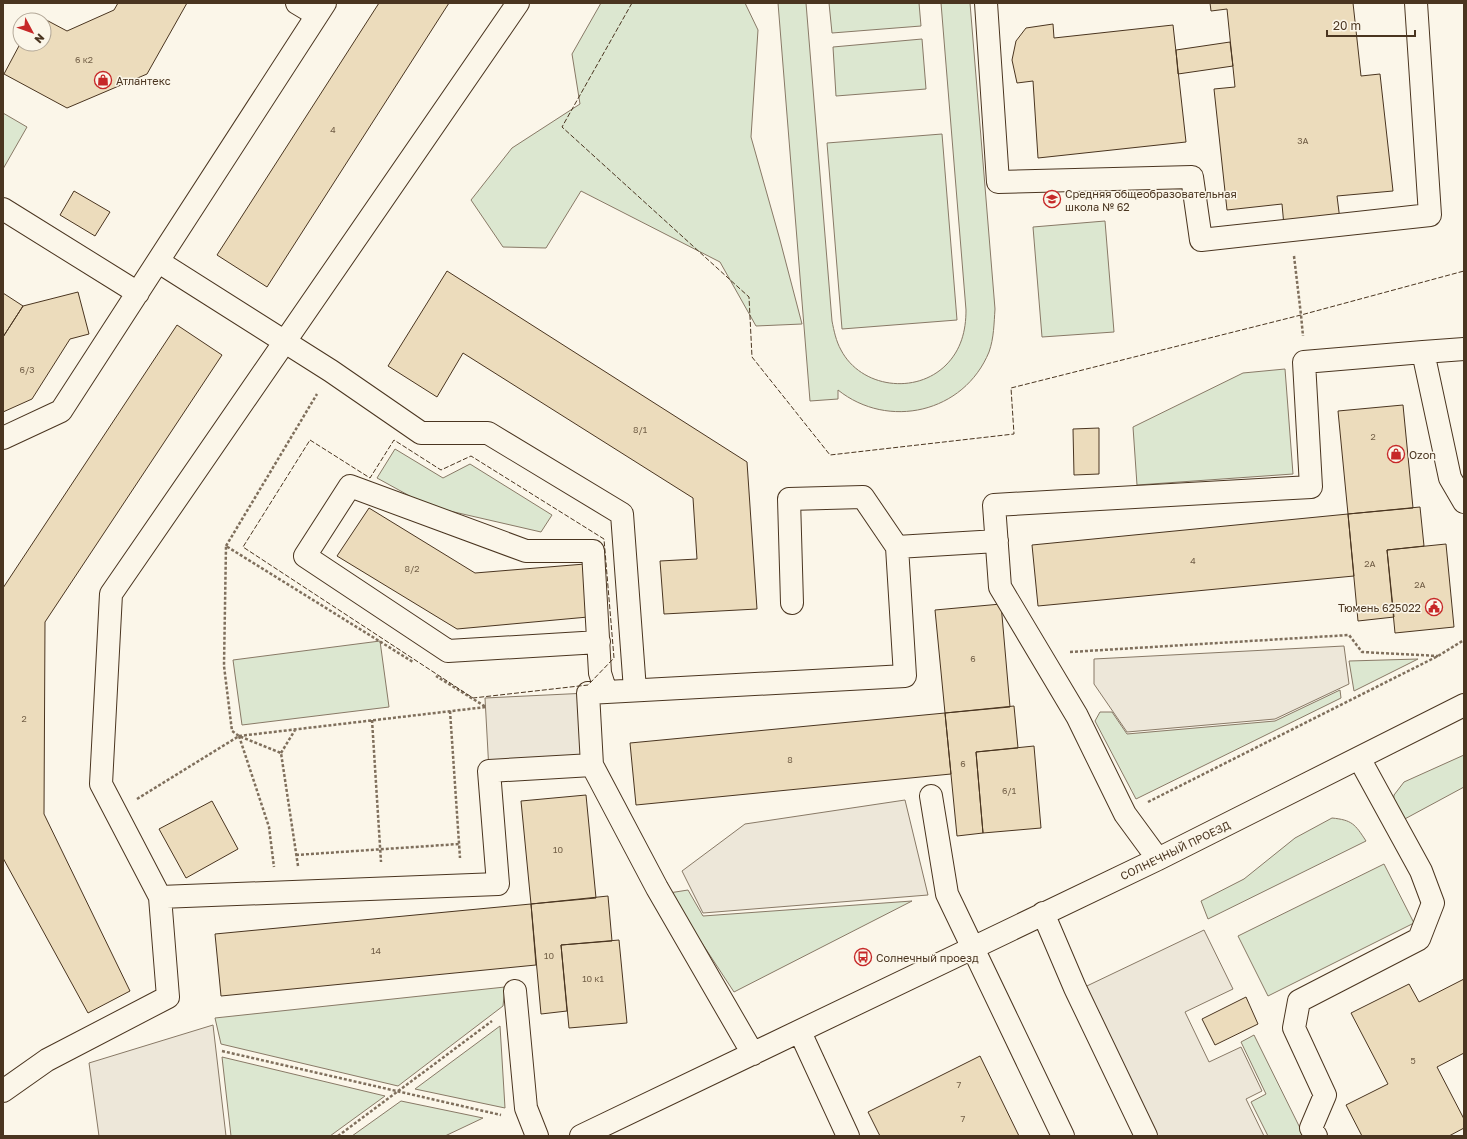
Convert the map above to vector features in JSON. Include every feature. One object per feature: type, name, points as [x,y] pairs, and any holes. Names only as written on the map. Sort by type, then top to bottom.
[{"type":"street","points":[[3,438],[61,411],[159,262],[321,9],[298,3]]},
{"type":"street","points":[[3,1091],[47,1060],[168,997],[160,897],[100,784],[111,594],[518,3]]},
{"type":"street","points":[[986,3],[998,182],[1192,177],[1201,240],[1430,215],[1416,3]]},
{"type":"street","points":[[3,209],[138,293]]},
{"type":"street","points":[[159,262],[331,371],[421,433],[488,433],[622,514],[635,690]]},
{"type":"street","points":[[1158,859],[1125,814],[1077,716],[1000,587],[994,505],[1311,487],[1304,362],[1464,349]]},
{"type":"street","points":[[1423,352],[1450,478],[1464,502]]},
{"type":"street","points":[[598,642],[448,651],[305,556],[350,486],[526,551],[593,551],[600,673],[606,692]]},
{"type":"street","points":[[753,1054],[657,888],[592,765],[588,692],[905,676],[896,547],[863,497],[789,498],[792,604]]},
{"type":"street","points":[[896,547],[997,541]]},
{"type":"street","name":"СОЛНЕЧНЫЙ ПРОЕЗД","points":[[581,1136],[1158,859],[1464,705]]},
{"type":"street","points":[[1316,1136],[1311,1128],[1325,1095],[1294,1028],[1299,1001],[1419,939],[1433,903],[1421,871],[1359,758]]},
{"type":"street","points":[[160,897],[498,884],[489,771],[592,765]]},
{"type":"street","points":[[931,796],[947,894],[1063,1136]]},
{"type":"street","points":[[1043,913],[1075,988],[1146,1136]]},
{"type":"street","points":[[516,996],[526,1108],[537,1136]]},
{"type":"street","points":[[800,1032],[848,1136]]},
{"type":"path","points":[[1291,230],[1302,315],[1304,362]]},
{"type":"path","points":[[281,753],[239,736],[232,731],[224,666],[226,546],[331,371]]},
{"type":"path","points":[[226,546],[419,666]]},
{"type":"path","points":[[1040,654],[1349,635],[1362,652],[1438,656]]},
{"type":"path","points":[[1125,814],[1438,656],[1464,640]]},
{"type":"path","points":[[115,812],[239,736],[486,707],[432,674]]},
{"type":"path","points":[[450,711],[462,885]]},
{"type":"path","points":[[372,720],[382,888]]},
{"type":"path","points":[[296,729],[281,753],[301,892]]},
{"type":"path","points":[[239,736],[269,827],[278,893]]},
{"type":"path","points":[[296,855],[459,844]]},
{"type":"path","points":[[338,1136],[399,1092],[516,996]]},
{"type":"path","points":[[222,1051],[507,1116]]},
{"type":"green space","points":[[601,3],[745,3],[758,30],[751,137],[802,324],[756,326],[720,262],[581,191],[546,248],[503,247],[471,200],[512,148],[580,104],[572,54]]},
{"type":"green space","points":[[778,3],[806,3],[832,321],[836,340],[850,363],[862,373],[875,379],[890,383],[905,383],[920,381],[934,375],[946,365],[959,347],[964,333],[966,310],[941,3],[970,3],[995,309],[993,336],[989,352],[977,373],[962,389],[943,401],[923,409],[901,412],[879,410],[858,402],[838,390],[838,399],[810,401]]},
{"type":"green space","points":[[829,3],[919,3],[921,26],[832,33]]},
{"type":"green space","points":[[922,39],[926,89],[836,96],[833,47]]},
{"type":"green space","points":[[3,113],[27,127],[3,169]]},
{"type":"green space","points":[[942,134],[957,320],[842,329],[827,143]]},
{"type":"green space","points":[[1105,221],[1114,332],[1042,337],[1033,227]]},
{"type":"green space","points":[[1285,369],[1293,474],[1137,485],[1133,427],[1243,373]]},
{"type":"green space","points":[[395,449],[443,478],[470,464],[552,515],[541,532],[428,506],[377,478]]},
{"type":"green space","points":[[380,641],[389,707],[242,725],[233,660]]},
{"type":"green space","points":[[1418,659],[1354,691],[1349,661]]},
{"type":"green space","points":[[1340,690],[1341,698],[1136,799],[1095,721],[1100,712],[1112,712],[1127,734],[1275,721]]},
{"type":"green space","points":[[1464,755],[1464,787],[1401,821],[1393,807],[1394,795],[1404,782]]},
{"type":"green space","points":[[1332,818],[1344,820],[1352,824],[1366,841],[1208,919],[1201,901],[1244,879],[1295,838]]},
{"type":"green space","points":[[1384,864],[1414,923],[1268,996],[1238,936]]},
{"type":"green space","points":[[688,890],[703,916],[912,901],[734,992],[669,893]]},
{"type":"green space","points":[[505,987],[503,1006],[398,1086],[221,1044],[215,1018]]},
{"type":"green space","points":[[500,1026],[505,1108],[415,1089]]},
{"type":"green space","points":[[1254,1035],[1304,1136],[1268,1136],[1251,1102],[1266,1094],[1241,1042]]},
{"type":"green space","points":[[222,1057],[385,1096],[330,1136],[231,1136]]},
{"type":"green space","points":[[401,1101],[483,1118],[445,1136],[352,1136]]},
{"type":"shaded area","points":[[1344,646],[1349,684],[1275,719],[1127,732],[1094,684],[1094,659]]},
{"type":"shaded area","points":[[588,693],[592,765],[489,771],[485,698]]},
{"type":"shaded area","points":[[905,800],[928,895],[703,913],[682,871],[745,824]]},
{"type":"shaded area","points":[[1204,930],[1233,989],[1185,1012],[1209,1062],[1241,1047],[1262,1091],[1246,1099],[1264,1136],[1135,1136],[1068,995]]},
{"type":"shaded area","points":[[213,1025],[226,1136],[99,1136],[89,1063]]},
{"type":"building","points":[[118,3],[187,3],[147,74],[67,108],[4,74],[16,52],[52,52],[52,23],[67,31],[114,10]]},
{"type":"building","points":[[379,3],[449,3],[267,287],[217,255]]},
{"type":"building","points":[[1210,3],[1353,3],[1361,76],[1380,74],[1393,191],[1337,196],[1340,220],[1284,226],[1282,204],[1227,210],[1214,89],[1235,87],[1227,9],[1211,11]]},
{"type":"building","points":[[1053,24],[1054,38],[1173,25],[1186,142],[1038,158],[1033,81],[1017,83],[1012,60],[1016,41],[1026,28]]},
{"type":"building","points":[[1230,42],[1233,66],[1178,74],[1176,50]]},
{"type":"building","points":[[74,191],[110,212],[95,236],[60,215]]},
{"type":"building","points":[[447,271],[747,462],[757,609],[664,614],[660,561],[697,559],[693,498],[463,353],[437,397],[388,366]]},
{"type":"building","points":[[78,292],[89,334],[70,339],[32,399],[3,412],[3,337],[23,306]]},
{"type":"building","points":[[3,293],[23,306],[3,337]]},
{"type":"building","points":[[177,325],[222,355],[45,622],[44,814],[130,991],[88,1013],[3,858],[3,588]]},
{"type":"building","points":[[1403,405],[1413,508],[1348,514],[1338,411]]},
{"type":"building","points":[[1099,428],[1099,474],[1074,475],[1073,429]]},
{"type":"building","points":[[1420,507],[1424,546],[1387,550],[1394,617],[1358,621],[1348,514]]},
{"type":"building","points":[[369,508],[475,573],[585,564],[588,617],[457,629],[337,556]]},
{"type":"building","points":[[1348,514],[1354,576],[1038,606],[1032,545]]},
{"type":"building","points":[[1446,544],[1454,627],[1395,633],[1387,550]]},
{"type":"building","points":[[1001,604],[1010,707],[945,713],[935,610]]},
{"type":"building","points":[[1014,706],[1018,748],[976,752],[983,833],[957,836],[945,713]]},
{"type":"building","points":[[945,713],[951,774],[636,805],[630,743]]},
{"type":"building","points":[[1034,746],[1041,828],[983,833],[976,752]]},
{"type":"building","points":[[586,795],[596,898],[531,904],[521,801]]},
{"type":"building","points":[[212,801],[238,849],[186,878],[159,829]]},
{"type":"building","points":[[608,896],[612,941],[561,945],[567,1011],[541,1014],[531,904]]},
{"type":"building","points":[[531,904],[536,965],[221,996],[215,934]]},
{"type":"building","points":[[619,940],[627,1023],[569,1028],[561,945]]},
{"type":"building","points":[[1464,979],[1464,1053],[1437,1067],[1464,1119],[1464,1128],[1449,1136],[1362,1136],[1346,1105],[1388,1084],[1351,1013],[1409,984],[1419,1002]]},
{"type":"building","points":[[1246,997],[1258,1024],[1215,1045],[1202,1019]]},
{"type":"building","points":[[980,1056],[1019,1136],[880,1136],[868,1112]]},
{"type":"fence","points":[[632,3],[562,127],[749,297],[752,357],[830,455],[1014,434],[1011,388],[1301,315],[1464,271]]},
{"type":"fence","points":[[310,440],[370,478],[394,440],[441,470],[471,456],[604,539],[614,658],[588,685],[473,698],[243,547],[310,440]]},
{"type":"place","name":"Атлантекс","points":[[103,80]]},
{"type":"place","name":"Средняя общеобразовательная школа № 62","points":[[1052,199]]},
{"type":"place","name":"Ozon","points":[[1396,454]]},
{"type":"place","name":"Тюмень 625022","points":[[1434,607]]},
{"type":"place","name":"Солнечный проезд","points":[[863,957]]}]
